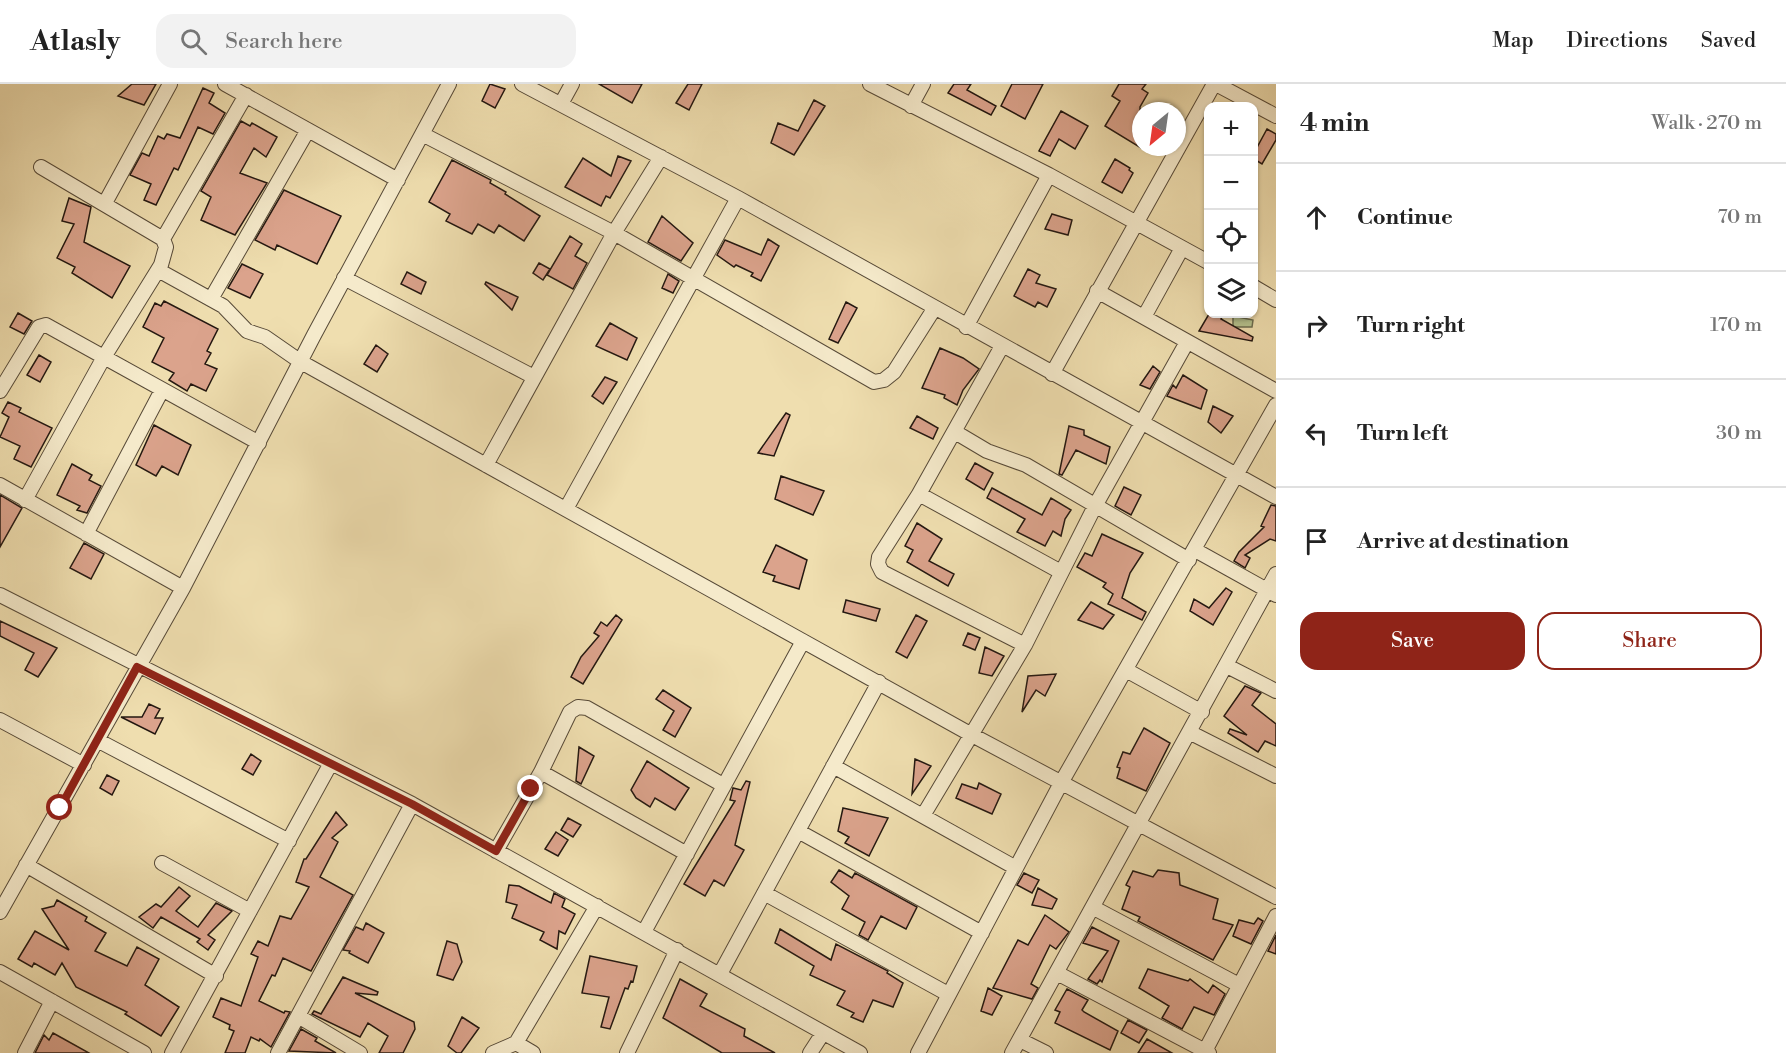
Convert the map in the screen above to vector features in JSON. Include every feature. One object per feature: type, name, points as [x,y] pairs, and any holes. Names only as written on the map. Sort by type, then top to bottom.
[{"type":"street","points":[[105,203],[170,84]]},
{"type":"street","points":[[225,84],[398,180]]},
{"type":"street","points":[[0,912],[183,588],[344,278],[424,135],[449,84]]},
{"type":"street","points":[[522,84],[738,198],[1276,498]]},
{"type":"street","points":[[561,104],[572,84]]},
{"type":"street","points":[[870,84],[1049,175],[1204,259]]},
{"type":"street","points":[[911,106],[922,84]]},
{"type":"street","points":[[1052,374],[1135,222],[1215,84],[1276,116]]},
{"type":"street","points":[[25,500],[104,357],[158,270],[165,256],[163,238],[246,95]]},
{"type":"street","points":[[211,299],[308,130]]},
{"type":"street","points":[[424,135],[614,234],[874,382],[885,380],[894,372],[934,309]]},
{"type":"street","points":[[486,465],[614,234],[661,157]]},
{"type":"street","points":[[41,167],[163,238]]},
{"type":"street","points":[[966,327],[1049,175]]},
{"type":"street","points":[[566,509],[738,198]]},
{"type":"street","points":[[1144,317],[1182,248]]},
{"type":"street","points":[[158,270],[223,306],[247,331],[265,338],[302,362],[972,735],[1276,897]]},
{"type":"street","points":[[344,278],[534,377]]},
{"type":"street","points":[[1258,289],[1276,300]]},
{"type":"street","points":[[1097,291],[1276,391]]},
{"type":"street","points":[[0,391],[42,325],[259,443]]},
{"type":"street","points":[[924,814],[1025,645],[1095,506],[1187,342]]},
{"type":"street","points":[[1002,346],[919,494],[879,557],[878,564],[882,572],[1025,645]]},
{"type":"street","points":[[86,534],[162,390]]},
{"type":"street","points":[[918,1053],[1061,783],[1276,405]]},
{"type":"street","points":[[955,432],[987,451],[1026,465],[1095,506],[1272,593]]},
{"type":"street","points":[[0,485],[183,588]]},
{"type":"street","points":[[919,494],[1061,572]]},
{"type":"street","points":[[1012,1053],[1227,666],[1272,593],[1276,574]]},
{"type":"street","points":[[0,594],[137,667],[412,804],[860,1053]]},
{"type":"street","points":[[644,932],[803,641]]},
{"type":"street","points":[[1227,666],[1276,691]]},
{"type":"street","points":[[1126,670],[1202,712]]},
{"type":"street","points":[[720,974],[879,682]]},
{"type":"street","points":[[496,851],[541,772],[570,712],[578,707],[587,708],[723,785]]},
{"type":"street","points":[[0,720],[84,765]]},
{"type":"street","points":[[1191,733],[1276,776]]},
{"type":"street","points":[[97,740],[289,841]]},
{"type":"street","points":[[172,1053],[331,763]]},
{"type":"street","points":[[833,766],[924,814],[1016,868]]},
{"type":"street","points":[[541,772],[687,854]]},
{"type":"street","points":[[278,1053],[412,804]]},
{"type":"street","points":[[798,831],[982,933]]},
{"type":"street","points":[[162,863],[250,911]]},
{"type":"street","points":[[26,865],[216,976]]},
{"type":"street","points":[[764,893],[948,994]]},
{"type":"street","points":[[494,1053],[516,1043],[597,906]]},
{"type":"street","points":[[1094,908],[1239,985]]},
{"type":"street","points":[[1057,974],[1206,1052],[1276,916]]},
{"type":"street","points":[[627,1053],[677,950]]},
{"type":"street","points":[[0,972],[144,1053]]},
{"type":"street","points":[[25,1053],[52,1001]]},
{"type":"street","points":[[298,1016],[360,1053]]},
{"type":"street","points":[[810,1053],[823,1033]]},
{"type":"street","points":[[1020,1040],[1046,1053]]},
{"type":"street","points":[[516,1043],[533,1053]]},
{"type":"green space","points":[[1233,318],[1253,320],[1252,327],[1233,327]]},
{"type":"building","points":[[132,84],[156,84],[144,105],[118,96]]},
{"type":"building","points":[[490,84],[505,89],[495,108],[482,101]]},
{"type":"building","points":[[599,84],[642,84],[632,103]]},
{"type":"building","points":[[688,84],[702,84],[689,110],[676,103]]},
{"type":"building","points":[[954,84],[971,84],[967,90],[996,106],[991,115],[948,93]]},
{"type":"building","points":[[1012,84],[1043,84],[1025,119],[1001,106]]},
{"type":"building","points":[[1119,84],[1146,84],[1142,89],[1148,93],[1143,102],[1132,102],[1132,142],[1105,126],[1120,101],[1112,96]]},
{"type":"building","points":[[203,88],[214,93],[209,103],[225,113],[213,134],[198,127],[178,170],[174,168],[156,205],[144,200],[151,184],[130,175],[142,153],[149,156],[158,136],[164,139],[167,134],[180,138]]},
{"type":"building","points":[[814,100],[825,106],[794,155],[771,143],[778,123],[798,131]]},
{"type":"building","points":[[1061,111],[1088,126],[1075,149],[1059,139],[1050,156],[1039,151]]},
{"type":"building","points":[[241,121],[250,126],[252,123],[277,137],[266,157],[254,148],[240,173],[267,183],[235,235],[201,220],[211,197],[201,191]]},
{"type":"building","points":[[1267,129],[1276,134],[1276,140],[1262,164],[1258,162],[1258,146]]},
{"type":"building","points":[[618,156],[631,161],[610,198],[606,196],[601,206],[565,187],[583,158],[611,176]]},
{"type":"building","points":[[1115,159],[1130,168],[1129,170],[1133,173],[1122,193],[1102,182]]},
{"type":"building","points":[[452,160],[491,180],[490,183],[540,216],[524,241],[499,225],[494,233],[478,224],[472,234],[446,221],[450,214],[429,202]]},
{"type":"building","points":[[284,190],[341,216],[317,264],[277,245],[275,250],[255,240]]},
{"type":"building","points":[[69,198],[91,207],[84,242],[130,266],[112,298],[72,273],[75,267],[57,258],[74,224],[62,221]]},
{"type":"building","points":[[1052,214],[1072,220],[1068,235],[1045,229]]},
{"type":"building","points":[[662,216],[693,243],[681,261],[648,242]]},
{"type":"building","points":[[570,236],[582,244],[575,256],[587,263],[573,289],[547,275]]},
{"type":"building","points":[[768,239],[779,246],[761,281],[751,276],[753,273],[736,265],[734,267],[717,255],[725,240],[761,255]]},
{"type":"building","points":[[539,263],[550,269],[543,280],[533,273]]},
{"type":"building","points":[[242,264],[263,274],[250,298],[228,288]]},
{"type":"building","points":[[1028,269],[1040,275],[1036,283],[1056,289],[1047,307],[1038,302],[1035,307],[1014,296]]},
{"type":"building","points":[[407,272],[426,282],[421,294],[401,284]]},
{"type":"building","points":[[668,274],[679,281],[673,293],[662,288]]},
{"type":"building","points":[[486,282],[518,297],[512,310],[485,284]]},
{"type":"building","points":[[164,301],[218,329],[207,351],[211,353],[205,364],[217,369],[206,391],[191,384],[187,391],[169,380],[174,373],[152,362],[164,338],[143,327],[155,303],[161,306]]},
{"type":"building","points":[[846,302],[857,308],[838,343],[829,339]]},
{"type":"building","points":[[18,313],[32,321],[24,334],[10,327]]},
{"type":"building","points":[[1207,318],[1222,318],[1253,337],[1252,341],[1199,331]]},
{"type":"building","points":[[610,323],[637,338],[627,360],[596,346]]},
{"type":"building","points":[[376,345],[388,354],[377,372],[364,364]]},
{"type":"building","points":[[940,348],[963,358],[979,369],[963,390],[957,405],[944,398],[945,395],[922,388]]},
{"type":"building","points":[[39,355],[51,362],[40,382],[27,375]]},
{"type":"building","points":[[1153,366],[1160,372],[1150,389],[1140,385]]},
{"type":"building","points":[[1183,375],[1207,390],[1201,409],[1167,396],[1173,385],[1176,388]]},
{"type":"building","points":[[605,377],[617,382],[603,404],[592,396]]},
{"type":"building","points":[[8,402],[21,408],[19,412],[52,428],[31,467],[14,459],[20,446],[0,437],[9,417],[2,413]]},
{"type":"building","points":[[1213,406],[1233,416],[1221,433],[1208,422]]},
{"type":"building","points":[[786,413],[790,415],[774,456],[758,453]]},
{"type":"building","points":[[917,416],[938,428],[933,439],[910,428]]},
{"type":"building","points":[[154,425],[191,445],[178,475],[162,466],[156,476],[136,465]]},
{"type":"building","points":[[1069,426],[1084,430],[1084,435],[1110,447],[1106,464],[1076,450],[1062,475],[1059,474]]},
{"type":"building","points":[[975,463],[993,473],[984,490],[966,479]]},
{"type":"building","points":[[72,464],[92,475],[89,480],[101,486],[87,513],[77,510],[80,506],[57,495]]},
{"type":"building","points":[[781,476],[824,491],[813,515],[775,499]]},
{"type":"building","points":[[1124,487],[1141,495],[1131,515],[1115,506]]},
{"type":"building","points":[[992,488],[1042,515],[1051,498],[1071,510],[1065,519],[1061,536],[1053,531],[1045,546],[1017,532],[1025,519],[987,498]]},
{"type":"building","points":[[0,495],[22,508],[0,547]]},
{"type":"building","points":[[1271,505],[1276,506],[1276,541],[1270,539],[1245,555],[1250,558],[1245,568],[1234,561],[1239,552],[1264,527],[1261,526]]},
{"type":"building","points":[[917,523],[942,539],[929,561],[954,574],[948,586],[907,562],[913,550],[905,546]]},
{"type":"building","points":[[1102,534],[1143,553],[1130,573],[1122,598],[1146,612],[1142,620],[1108,604],[1113,594],[1103,587],[1106,583],[1077,567],[1085,553],[1092,556]]},
{"type":"building","points":[[84,543],[104,554],[91,579],[70,568]]},
{"type":"building","points":[[776,545],[807,560],[799,589],[773,581],[775,576],[763,572]]},
{"type":"building","points":[[1226,588],[1232,592],[1213,625],[1190,611],[1194,599],[1209,608]]},
{"type":"building","points":[[846,600],[880,609],[876,621],[843,612]]},
{"type":"building","points":[[1091,602],[1114,615],[1103,629],[1078,620]]},
{"type":"building","points":[[616,615],[622,620],[583,684],[571,677],[581,657],[599,636],[594,633],[601,622],[607,626]]},
{"type":"building","points":[[916,615],[927,621],[907,658],[896,652]]},
{"type":"building","points":[[0,621],[57,648],[38,677],[25,670],[34,653],[0,636]]},
{"type":"building","points":[[968,633],[980,638],[975,650],[963,645]]},
{"type":"building","points":[[985,647],[1004,656],[992,676],[979,673]]},
{"type":"building","points":[[1056,674],[1045,696],[1036,690],[1022,712],[1028,676]]},
{"type":"building","points":[[1245,686],[1261,693],[1252,705],[1276,724],[1276,746],[1265,741],[1258,752],[1228,733],[1230,729],[1247,735],[1224,716]]},
{"type":"building","points":[[663,690],[691,708],[675,737],[663,730],[674,711],[656,699]]},
{"type":"building","points":[[149,704],[160,709],[155,718],[163,718],[155,734],[121,717],[142,717]]},
{"type":"building","points":[[1144,728],[1170,743],[1146,791],[1117,778],[1120,768],[1117,767],[1123,752],[1130,754]]},
{"type":"building","points":[[579,747],[594,756],[581,784],[576,781]]},
{"type":"building","points":[[251,754],[261,761],[253,775],[242,769]]},
{"type":"building","points":[[915,759],[931,766],[912,794]]},
{"type":"building","points":[[647,761],[689,788],[675,810],[655,798],[650,807],[636,798],[631,790]]},
{"type":"building","points":[[107,775],[119,781],[112,795],[100,788]]},
{"type":"building","points":[[746,781],[750,782],[735,845],[744,850],[724,886],[714,880],[705,896],[684,884],[735,801],[730,800],[733,788],[741,790]]},
{"type":"building","points":[[979,783],[1001,794],[992,814],[956,798],[962,784],[977,789]]},
{"type":"building","points":[[843,808],[888,818],[869,856],[845,843],[849,837],[838,831]]},
{"type":"building","points":[[336,812],[347,825],[332,838],[338,842],[320,877],[353,895],[311,971],[283,958],[275,976],[272,975],[259,1001],[284,1013],[285,1011],[290,1012],[271,1047],[260,1039],[259,1041],[251,1037],[245,1053],[225,1053],[234,1031],[229,1029],[230,1025],[213,1017],[221,998],[241,1006],[258,957],[251,954],[258,941],[268,946],[280,916],[291,919],[309,887],[296,882],[304,859]]},
{"type":"building","points":[[568,818],[581,825],[573,837],[561,830]]},
{"type":"building","points":[[556,832],[568,840],[558,856],[545,849]]},
{"type":"building","points":[[839,870],[852,878],[855,873],[917,907],[906,929],[881,916],[868,940],[859,935],[865,922],[842,909],[849,896],[831,882]]},
{"type":"building","points":[[1158,870],[1179,873],[1180,885],[1218,899],[1213,919],[1233,925],[1213,960],[1138,921],[1140,917],[1122,909],[1130,887],[1126,885],[1133,871],[1153,877]]},
{"type":"building","points":[[1024,873],[1039,880],[1032,893],[1017,885]]},
{"type":"building","points":[[509,885],[519,886],[551,903],[554,893],[565,899],[562,907],[575,914],[565,934],[559,931],[557,949],[540,940],[544,932],[512,918],[517,905],[506,902]]},
{"type":"building","points":[[179,887],[190,896],[176,911],[198,927],[216,903],[232,911],[208,935],[215,940],[208,950],[197,942],[200,939],[161,917],[153,928],[139,917],[156,904],[161,907]]},
{"type":"building","points":[[1038,888],[1057,899],[1052,909],[1032,905]]},
{"type":"building","points":[[57,900],[87,917],[85,921],[106,933],[95,951],[127,966],[137,947],[159,959],[145,985],[179,1007],[161,1036],[125,1014],[127,1012],[76,987],[62,963],[55,975],[34,963],[32,967],[18,959],[35,931],[69,950],[42,909],[54,906]]},
{"type":"building","points":[[1045,915],[1069,932],[1056,949],[1050,945],[1031,984],[1038,988],[1032,999],[993,988],[1018,940],[1028,945]]},
{"type":"building","points":[[1258,918],[1263,921],[1251,944],[1233,936],[1239,920],[1254,924]]},
{"type":"building","points":[[366,923],[384,933],[368,963],[349,953],[350,951],[343,950],[356,927],[363,930]]},
{"type":"building","points":[[1092,927],[1119,941],[1102,982],[1100,980],[1097,984],[1088,979],[1108,951],[1083,943]]},
{"type":"building","points":[[780,929],[831,960],[836,944],[888,971],[887,973],[903,983],[893,1007],[873,1000],[863,1022],[851,1017],[854,1013],[837,1005],[845,991],[810,975],[814,966],[775,943]]},
{"type":"building","points":[[1276,935],[1276,954],[1268,951]]},
{"type":"building","points":[[447,941],[457,944],[462,962],[453,980],[437,975]]},
{"type":"building","points":[[590,956],[637,966],[633,982],[631,981],[628,989],[625,988],[610,1029],[601,1027],[609,997],[582,993]]},
{"type":"building","points":[[1148,969],[1188,981],[1190,979],[1208,993],[1213,985],[1225,994],[1214,1015],[1194,1007],[1182,1029],[1162,1018],[1169,1006],[1139,988]]},
{"type":"building","points":[[343,977],[378,992],[377,995],[355,993],[414,1022],[415,1029],[403,1053],[379,1053],[388,1036],[368,1023],[360,1037],[312,1014],[314,1011],[321,1014]]},
{"type":"building","points":[[680,979],[707,994],[700,1006],[745,1029],[744,1036],[775,1053],[722,1053],[663,1018]]},
{"type":"building","points":[[988,988],[1002,996],[992,1015],[981,1011]]},
{"type":"building","points":[[1067,989],[1088,1000],[1082,1010],[1084,1012],[1118,1031],[1110,1050],[1055,1023],[1060,1012],[1055,1010]]},
{"type":"building","points":[[462,1017],[479,1028],[461,1053],[457,1053],[448,1046]]},
{"type":"building","points":[[1128,1020],[1147,1030],[1139,1043],[1121,1033]]},
{"type":"building","points":[[301,1029],[317,1038],[315,1041],[336,1053],[289,1051]]},
{"type":"building","points":[[53,1033],[89,1053],[35,1053],[44,1035],[49,1040]]},
{"type":"building","points":[[1147,1039],[1172,1053],[1138,1053]]},
{"type":"route","points":[[60,808],[137,667],[412,804],[496,851],[531,789]]}]
